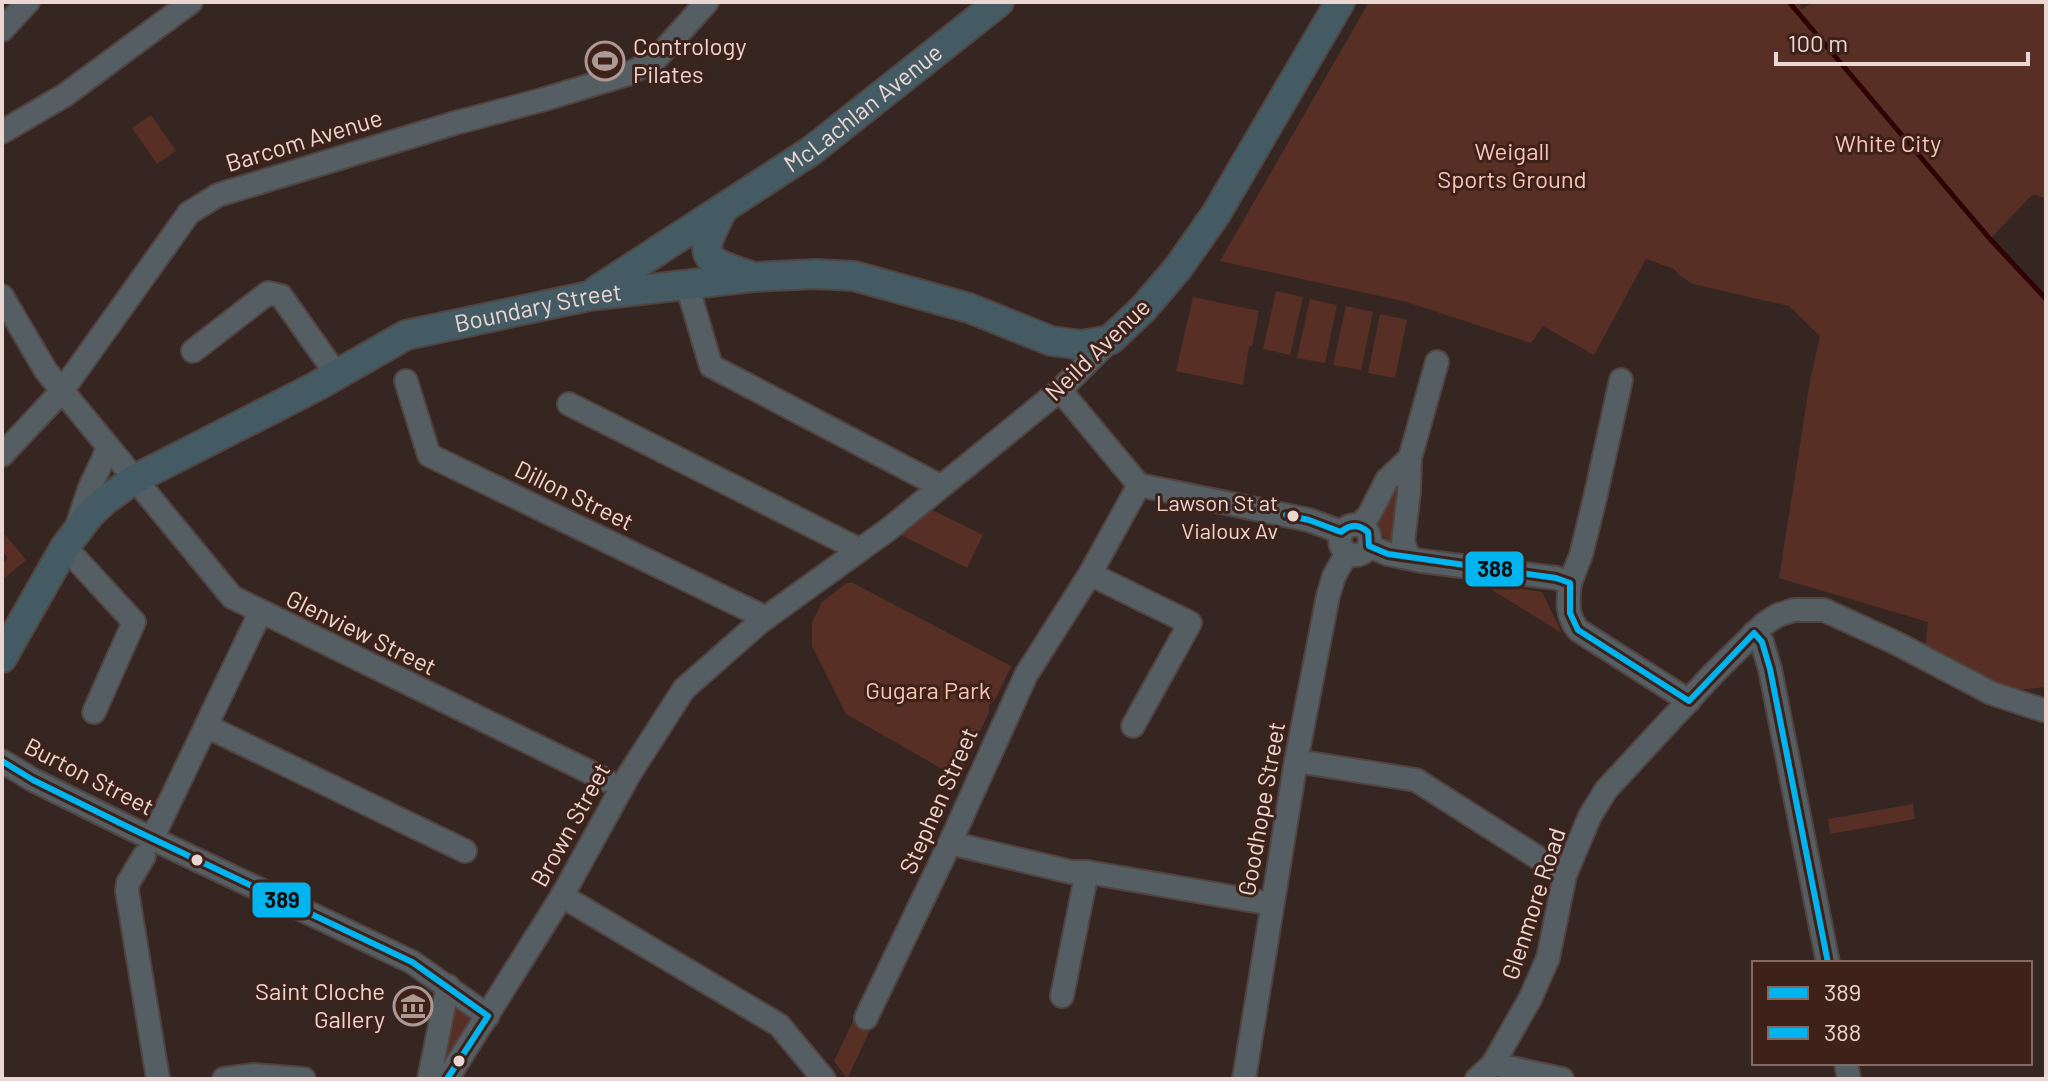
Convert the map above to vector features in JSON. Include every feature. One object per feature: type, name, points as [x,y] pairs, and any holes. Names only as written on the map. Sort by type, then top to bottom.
[{"type":"main road","name":"McLachlan Avenue","points":[[589,296],[811,151],[999,2]]},
{"type":"main road","name":"Neild Avenue","points":[[1110,340],[1143,309],[1216,214],[1340,2]]},
{"type":"main road","points":[[722,211],[706,241],[707,250],[716,263],[753,277]]},
{"type":"main road","name":"Boundary Street","points":[[2,658],[69,542],[90,514],[133,480],[337,375],[406,335],[589,296],[753,277],[816,274],[854,276],[969,308],[1051,341],[1082,345],[1110,340]]},
{"type":"street","points":[[2,30],[28,2]]},
{"type":"street","points":[[2,132],[65,95],[191,2]]},
{"type":"street","name":"Barcom Avenue","points":[[2,455],[62,391],[189,213],[218,195],[628,74],[655,60],[707,2]]},
{"type":"street","points":[[687,285],[711,366],[940,486]]},
{"type":"street","points":[[193,351],[268,293],[281,296],[337,375]]},
{"type":"street","name":"Glenview Street","points":[[2,296],[46,371],[232,597],[606,780]]},
{"type":"street","name":"Neild Avenue","points":[[766,618],[889,529],[1060,390],[1110,340]]},
{"type":"street","points":[[1051,341],[1062,364],[1060,390],[1139,485],[1309,520],[1349,537],[1368,532],[1369,546],[1409,558],[1556,578],[1570,583]]},
{"type":"street","points":[[1409,558],[1403,542],[1410,458],[1437,362]]},
{"type":"street","points":[[1621,380],[1581,555],[1570,583],[1567,606],[1572,623],[1578,630],[1689,701]]},
{"type":"street","name":"Dillon Street","points":[[406,381],[429,455],[766,618]]},
{"type":"street","points":[[569,404],[860,550]]},
{"type":"street","name":"Boundary Street","points":[[69,542],[108,449]]},
{"type":"street","name":"Goodhope Street","points":[[1244,1079],[1296,761],[1328,596],[1349,537],[1369,515],[1387,480],[1410,458]]},
{"type":"street","name":"Stephen Street","points":[[866,1018],[1026,675],[1090,574],[1139,485]]},
{"type":"street","points":[[69,542],[134,622],[94,712]]},
{"type":"street","points":[[1090,574],[1190,623],[1133,726]]},
{"type":"street","name":"Glenmore Road","points":[[1485,1072],[1530,999],[1548,958],[1565,875],[1590,816],[1606,790],[1754,633],[1778,615],[1794,610],[1824,610],[1896,643],[1991,693],[2046,711]]},
{"type":"street","points":[[158,1079],[128,883],[260,613]]},
{"type":"street","name":"Brown Street","points":[[447,1079],[562,896],[630,773],[684,689],[766,618]]},
{"type":"street","points":[[1754,633],[1762,642],[1770,669],[1828,961]]},
{"type":"street","points":[[206,726],[465,851]]},
{"type":"street","points":[[1296,761],[1416,780],[1565,875]]},
{"type":"street","name":"Burton Street","points":[[10,767],[148,847],[412,962],[488,1016]]},
{"type":"street","points":[[950,843],[1071,872],[1087,872],[1272,904]]},
{"type":"street","points":[[1062,996],[1087,872]]},
{"type":"street","points":[[562,896],[779,1025],[824,1079]]},
{"type":"street","points":[[429,1079],[448,986]]},
{"type":"street","points":[[1485,1072],[1561,1079]]},
{"type":"street","points":[[224,1079],[254,1075],[304,1079]]},
{"type":"green space","points":[[1369,2],[1800,2],[1801,10],[1813,2],[2046,2],[2046,199],[2033,194],[1990,239],[2046,296],[2046,687],[1991,693],[1924,657],[1928,622],[1779,578],[1820,336],[1789,306],[1693,284],[1674,269],[1646,259],[1594,355],[1543,326],[1531,343],[1407,302],[1220,261]]},
{"type":"green space","points":[[151,115],[176,151],[157,164],[132,128]]},
{"type":"green space","points":[[1276,291],[1303,297],[1290,355],[1263,349]]},
{"type":"green space","points":[[1193,297],[1259,311],[1243,385],[1176,371]]},
{"type":"green space","points":[[1310,299],[1337,305],[1325,363],[1297,358]]},
{"type":"green space","points":[[1346,306],[1373,312],[1361,370],[1333,365]]},
{"type":"green space","points":[[1380,314],[1407,320],[1395,378],[1368,373]]},
{"type":"green space","points":[[1403,470],[1394,546],[1383,536],[1377,521]]},
{"type":"green space","points":[[930,509],[983,535],[967,568],[901,535]]},
{"type":"green space","points":[[2,531],[26,560],[2,580],[2,564],[8,558],[2,551]]},
{"type":"green space","name":"Gugara Park","points":[[847,583],[853,583],[1011,666],[996,698],[989,705],[989,712],[958,778],[846,714],[812,646],[812,622],[822,602]]},
{"type":"green space","points":[[1482,584],[1542,592],[1562,633]]},
{"type":"green space","points":[[1913,804],[1915,819],[1830,834],[1828,819]]},
{"type":"green space","points":[[458,1006],[471,1015],[474,1022],[447,1065],[441,1061],[454,1007]]},
{"type":"green space","points":[[855,1017],[872,1026],[847,1079],[834,1061]]},
{"type":"waterway","points":[[1789,2],[1990,239],[2046,299]]},
{"type":"transit line","name":"388","points":[[1286,515],[1341,532],[1351,526],[1361,528],[1368,532],[1369,546],[1388,554],[1556,578],[1570,583],[1570,613],[1578,630],[1689,701],[1754,633],[1762,642],[1770,669],[1828,961]]},
{"type":"transit line","name":"389","points":[[2,761],[33,780],[130,828],[412,962],[488,1016],[447,1079]]},
{"type":"place","name":"Contrology Pilates","points":[[605,61]]},
{"type":"place","name":"Lawson St at Vialoux Av","points":[[1293,516]]},
{"type":"place","name":"Saint Cloche Gallery","points":[[413,1006]]},
{"type":"park label","name":"White City","points":[[1888,144]]},
{"type":"park label","name":"Weigall Sports Ground","points":[[1512,166]]}]
